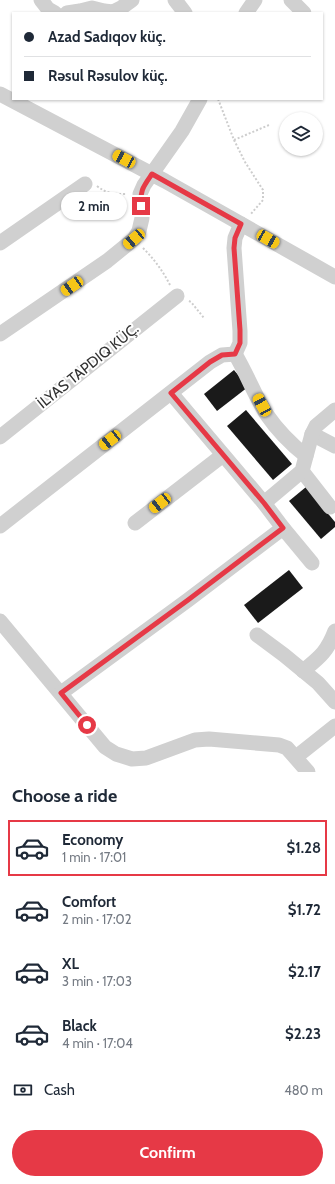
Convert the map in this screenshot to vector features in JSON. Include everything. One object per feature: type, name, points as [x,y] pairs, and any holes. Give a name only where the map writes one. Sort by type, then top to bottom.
[{"type":"street","points":[[41,0],[48,9],[53,12]]},
{"type":"street","points":[[74,12],[92,8],[113,12],[132,0]]},
{"type":"street","points":[[175,0],[184,12]]},
{"type":"street","points":[[247,12],[255,0]]},
{"type":"street","points":[[291,0],[303,12]]},
{"type":"street","points":[[0,94],[12,98]]},
{"type":"street","points":[[20,100],[30,103],[152,174],[335,277]]},
{"type":"street","points":[[0,334],[107,261],[134,239],[139,231],[142,218],[140,194],[144,185],[182,131],[199,100]]},
{"type":"street","points":[[0,242],[85,184]]},
{"type":"street","points":[[235,354],[240,343],[240,330],[234,248],[235,238],[241,224]]},
{"type":"street","points":[[0,437],[177,296]]},
{"type":"street","points":[[0,526],[210,362],[222,355],[235,354]]},
{"type":"street","points":[[235,354],[267,415],[287,440],[306,456]]},
{"type":"street","points":[[171,393],[264,503],[312,563]]},
{"type":"street","points":[[264,503],[302,471],[312,434],[316,426],[335,410]]},
{"type":"street","points":[[312,434],[335,446]]},
{"type":"street","points":[[135,523],[223,454]]},
{"type":"street","points":[[302,471],[330,507]]},
{"type":"street","points":[[61,693],[283,528]]},
{"type":"street","points":[[0,621],[105,747],[116,754],[134,772]]},
{"type":"street","points":[[303,671],[322,655],[330,645],[335,631]]},
{"type":"street","points":[[257,635],[318,683],[335,702]]},
{"type":"street","points":[[296,757],[335,726]]},
{"type":"street","points":[[116,754],[132,759],[146,758],[194,740],[209,739],[279,745],[287,748],[308,772]]},
{"type":"path","points":[[218,100],[234,140],[245,162],[263,190],[263,200],[241,224]]},
{"type":"path","points":[[234,140],[269,124]]},
{"type":"path","points":[[85,184],[90,181],[101,189],[113,194],[140,194]]},
{"type":"path","points":[[134,239],[153,258],[164,273],[177,296],[191,302],[204,318]]},
{"type":"building","points":[[234,370],[248,387],[217,411],[204,394]]},
{"type":"building","points":[[246,410],[292,464],[273,480],[227,426]]},
{"type":"building","points":[[306,487],[335,522],[335,527],[321,539],[289,501]]},
{"type":"building","points":[[289,570],[303,588],[258,623],[244,605]]},
{"type":"route","points":[[87,725],[61,693],[283,528],[264,503],[171,393],[210,362],[222,355],[235,354],[240,343],[234,248],[235,238],[241,224],[152,174],[144,185],[140,194],[141,206]]}]
